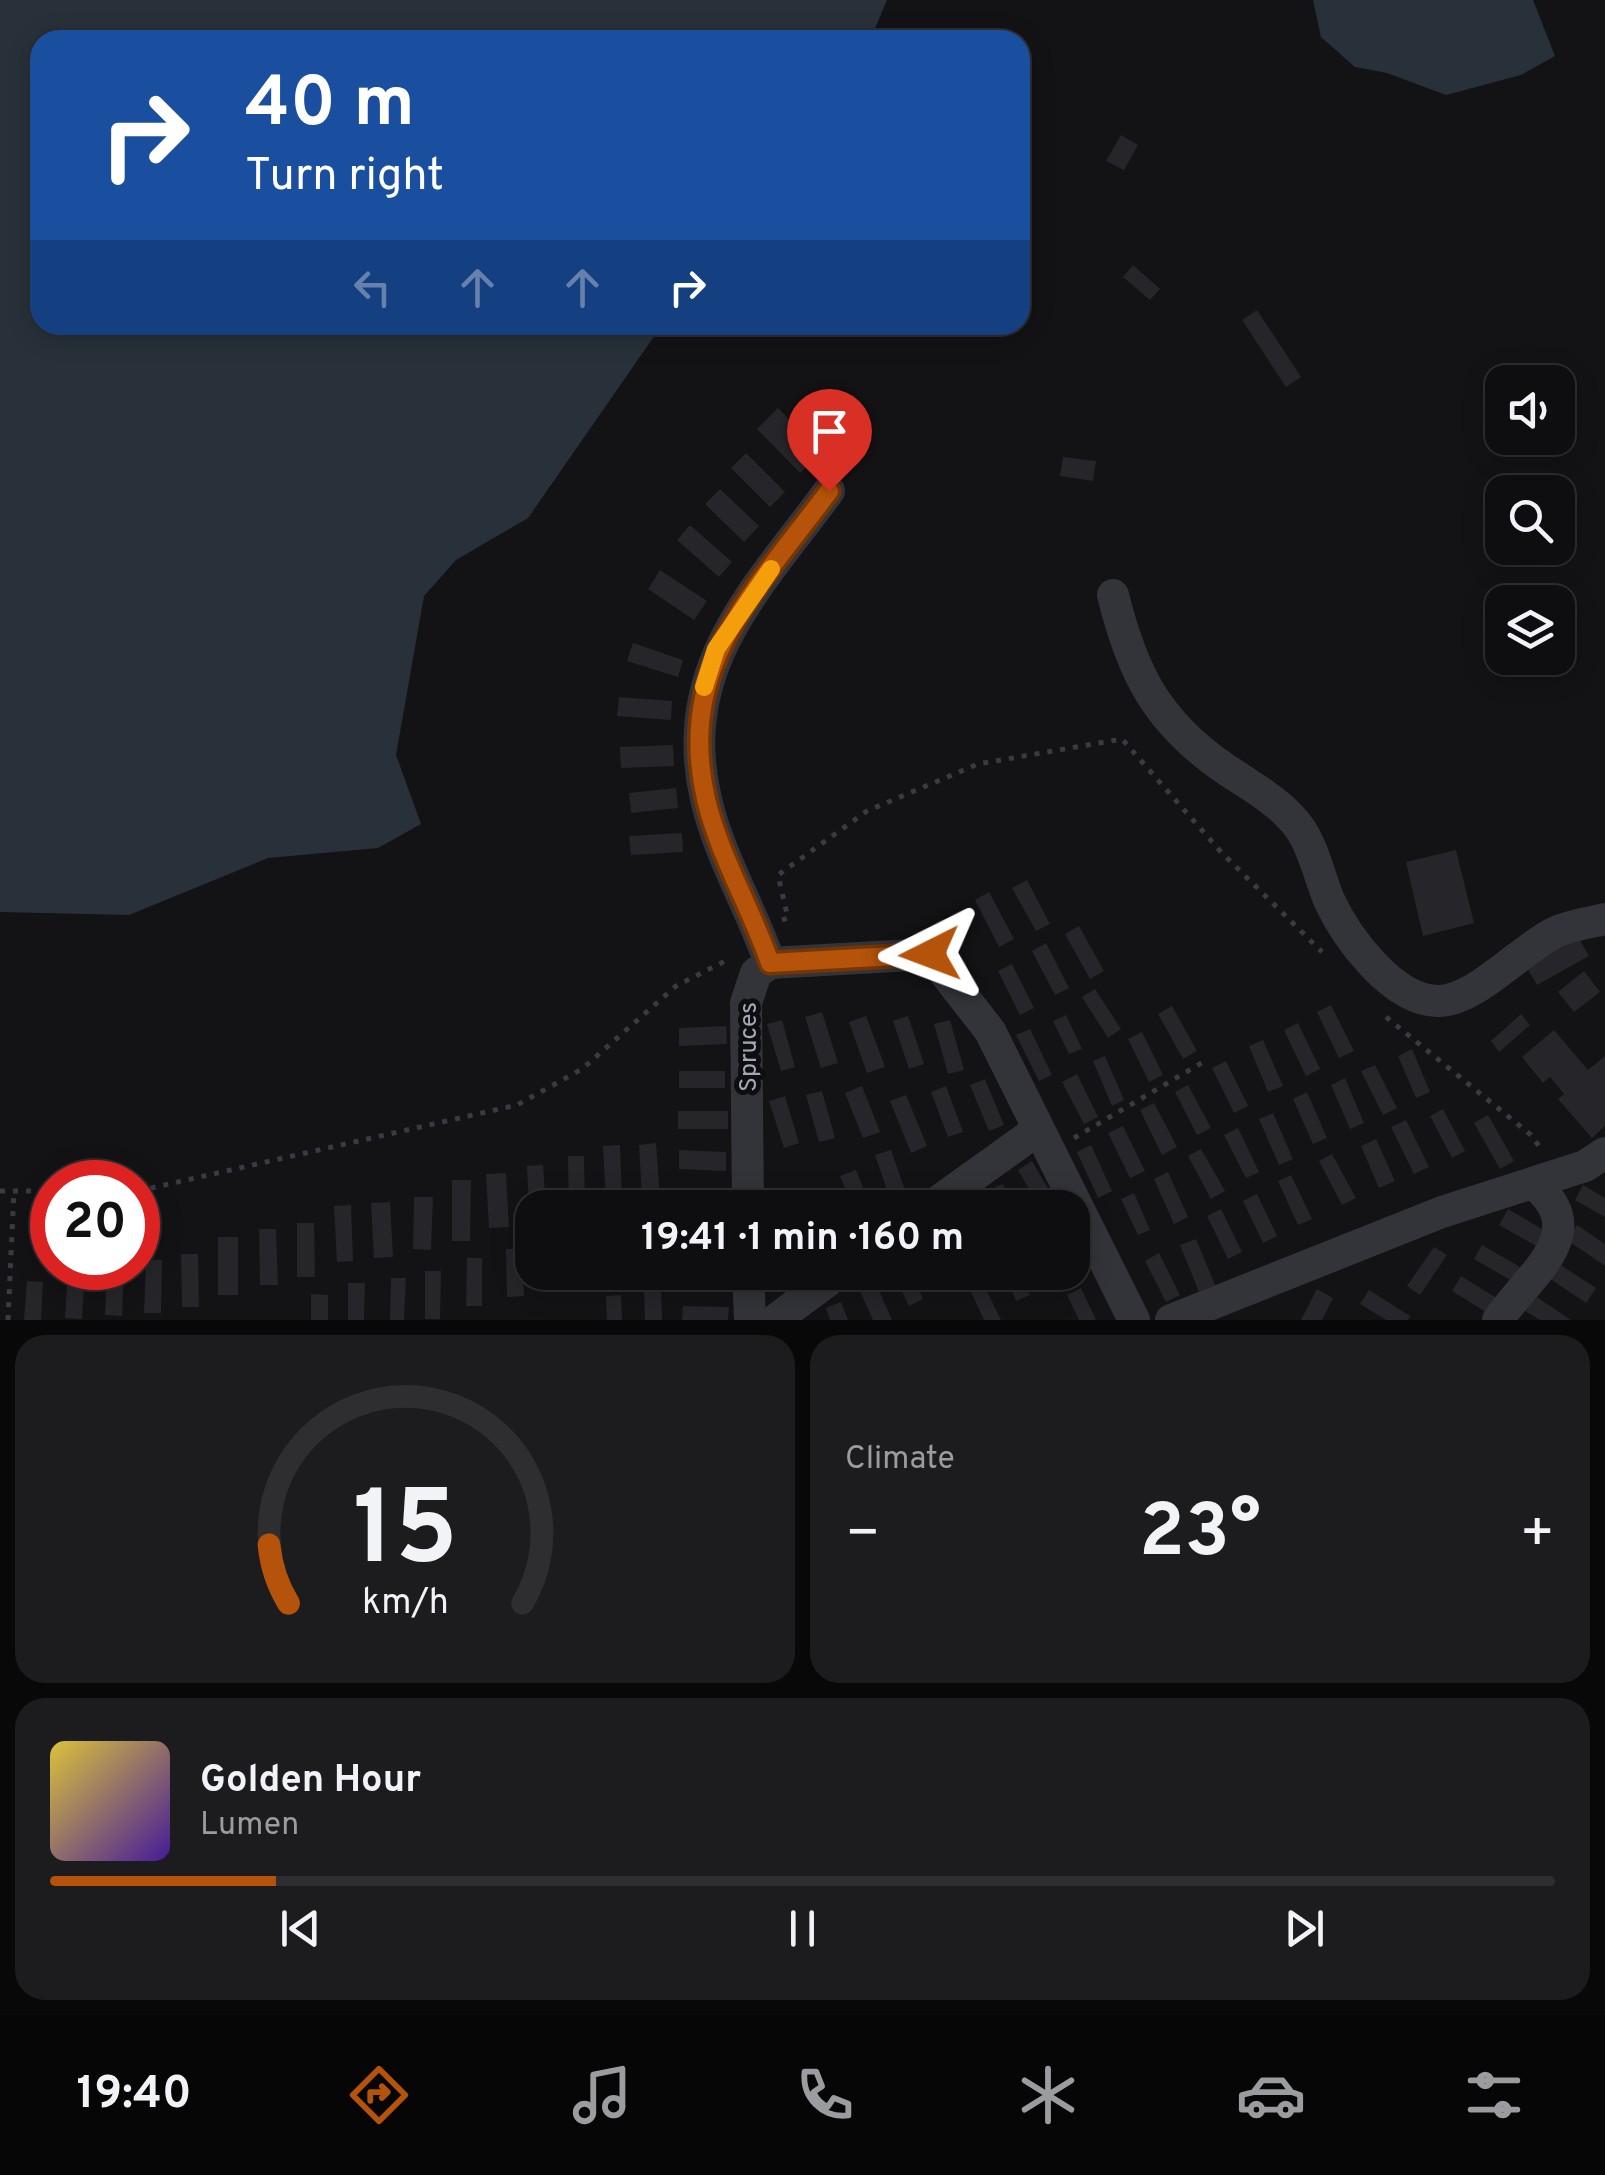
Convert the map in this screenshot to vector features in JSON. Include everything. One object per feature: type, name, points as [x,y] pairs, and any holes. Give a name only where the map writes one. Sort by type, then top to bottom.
[{"type":"lane","points":[[829,491],[716,649],[702,694],[698,746],[706,798],[770,963],[930,954],[990,1031],[1134,1320]]},
{"type":"lane","points":[[1112,594],[1128,653],[1154,704],[1184,736],[1264,795],[1300,829],[1331,905],[1364,954],[1404,991],[1437,1002],[1464,994],[1554,932],[1605,918]]},
{"type":"lane","name":"Spruces","points":[[748,1190],[746,1004],[756,973],[770,963]]},
{"type":"lane","points":[[959,1190],[1044,1140]]},
{"type":"lane","points":[[1171,1320],[1442,1212],[1585,1166],[1605,1153]]},
{"type":"lane","points":[[1498,1320],[1548,1256],[1561,1231],[1561,1215],[1554,1202],[1534,1184]]},
{"type":"lane","points":[[749,1290],[750,1320]]},
{"type":"lane","points":[[775,1320],[816,1290]]},
{"type":"path","points":[[160,1186],[517,1105],[582,1069],[676,986],[758,944],[758,928],[788,918],[778,875],[867,811],[978,764],[1122,739],[1222,852],[1333,963]]},
{"type":"path","points":[[1375,1005],[1531,1135]]},
{"type":"path","points":[[1044,1140],[1205,1061]]},
{"type":"path","points":[[8,1320],[14,1190]]},
{"type":"path","points":[[0,1192],[30,1190]]},
{"type":"shaded area","points":[[0,0],[887,0],[874,30],[30,30],[30,335],[655,335],[528,518],[456,560],[424,596],[396,755],[421,824],[378,848],[268,858],[129,915],[0,912]]},
{"type":"shaded area","points":[[1313,0],[1533,0],[1555,56],[1521,75],[1446,95],[1387,73],[1355,67],[1321,37]]},
{"type":"building","points":[[1121,135],[1138,145],[1124,170],[1106,161]]},
{"type":"building","points":[[1133,265],[1160,289],[1150,300],[1123,277]]},
{"type":"building","points":[[1257,310],[1301,377],[1286,387],[1242,320]]},
{"type":"building","points":[[778,408],[821,452],[800,473],[757,429]]},
{"type":"building","points":[[746,453],[785,492],[770,507],[731,468]]},
{"type":"building","points":[[1063,457],[1096,461],[1093,481],[1060,476]]},
{"type":"building","points":[[720,489],[759,526],[744,542],[705,504]]},
{"type":"building","points":[[690,525],[732,562],[719,577],[677,540]]},
{"type":"building","points":[[660,570],[707,601],[694,620],[648,589]]},
{"type":"building","points":[[633,643],[683,660],[678,677],[627,661]]},
{"type":"building","points":[[619,697],[672,701],[671,720],[617,716]]},
{"type":"building","points":[[673,745],[674,766],[621,768],[620,747]]},
{"type":"building","points":[[676,788],[678,808],[631,813],[629,793]]},
{"type":"building","points":[[682,833],[683,852],[631,855],[629,836]]},
{"type":"building","points":[[1456,850],[1474,923],[1423,936],[1406,862]]},
{"type":"building","points":[[1027,880],[1050,924],[1036,931],[1012,888]]},
{"type":"building","points":[[989,892],[1014,939],[999,947],[975,900]]},
{"type":"building","points":[[1079,926],[1104,971],[1090,979],[1065,934]]},
{"type":"building","points":[[1577,935],[1589,956],[1537,985],[1525,964]]},
{"type":"building","points":[[1046,943],[1069,988],[1055,995],[1032,951]]},
{"type":"building","points":[[1012,964],[1034,1008],[1020,1015],[998,971]]},
{"type":"building","points":[[1584,971],[1600,992],[1574,1012],[1558,992]]},
{"type":"building","points":[[1095,989],[1121,1029],[1108,1038],[1082,997]]},
{"type":"building","points":[[1331,1005],[1354,1051],[1339,1058],[1317,1012]]},
{"type":"building","points":[[1172,1006],[1197,1051],[1183,1059],[1158,1014]]},
{"type":"building","points":[[822,1012],[838,1063],[821,1068],[805,1017]]},
{"type":"building","points":[[1521,1014],[1530,1025],[1499,1052],[1491,1041]]},
{"type":"building","points":[[1066,1015],[1082,1049],[1069,1054],[1053,1021]]},
{"type":"building","points":[[866,1016],[885,1067],[867,1073],[849,1022]]},
{"type":"building","points":[[908,1016],[924,1064],[909,1069],[893,1021]]},
{"type":"building","points":[[782,1020],[795,1067],[781,1071],[767,1024]]},
{"type":"building","points":[[950,1020],[964,1070],[948,1074],[934,1024]]},
{"type":"building","points":[[1298,1023],[1320,1069],[1306,1076],[1284,1030]]},
{"type":"building","points":[[726,1026],[727,1044],[679,1046],[679,1028]]},
{"type":"building","points":[[1030,1029],[1052,1075],[1039,1081],[1016,1035]]},
{"type":"building","points":[[1554,1030],[1588,1070],[1605,1056],[1605,1126],[1592,1138],[1558,1099],[1564,1094],[1550,1077],[1543,1083],[1522,1057]]},
{"type":"building","points":[[1142,1032],[1163,1075],[1149,1082],[1128,1039]]},
{"type":"building","points":[[1263,1040],[1283,1086],[1268,1092],[1249,1046]]},
{"type":"building","points":[[1412,1049],[1430,1092],[1416,1098],[1398,1056]]},
{"type":"building","points":[[1105,1056],[1124,1100],[1112,1106],[1093,1061]]},
{"type":"building","points":[[1226,1061],[1248,1106],[1234,1113],[1212,1068]]},
{"type":"building","points":[[1375,1065],[1397,1108],[1383,1115],[1361,1071]]},
{"type":"building","points":[[679,1071],[725,1071],[725,1088],[679,1088]]},
{"type":"building","points":[[1077,1074],[1098,1117],[1084,1124],[1062,1082]]},
{"type":"building","points":[[1345,1078],[1364,1123],[1350,1129],[1331,1085]]},
{"type":"building","points":[[985,1079],[1004,1125],[989,1131],[970,1085]]},
{"type":"building","points":[[1188,1085],[1211,1128],[1197,1135],[1175,1092]]},
{"type":"building","points":[[862,1086],[880,1132],[863,1138],[845,1093]]},
{"type":"building","points":[[946,1086],[963,1132],[948,1137],[931,1092]]},
{"type":"building","points":[[822,1091],[835,1138],[819,1142],[806,1095]]},
{"type":"building","points":[[1307,1092],[1327,1138],[1313,1144],[1293,1099]]},
{"type":"building","points":[[906,1095],[927,1146],[911,1153],[890,1101]]},
{"type":"building","points":[[785,1096],[799,1143],[784,1148],[769,1101]]},
{"type":"building","points":[[1154,1103],[1177,1147],[1162,1155],[1140,1110]]},
{"type":"building","points":[[1443,1109],[1465,1151],[1452,1158],[1430,1116]]},
{"type":"building","points":[[678,1111],[728,1111],[728,1129],[678,1129]]},
{"type":"building","points":[[1273,1113],[1293,1159],[1279,1165],[1259,1119]]},
{"type":"building","points":[[1488,1115],[1514,1161],[1500,1169],[1474,1123]]},
{"type":"building","points":[[1406,1120],[1429,1167],[1414,1174],[1391,1127]]},
{"type":"building","points":[[1123,1126],[1145,1171],[1130,1178],[1108,1133]]},
{"type":"building","points":[[1238,1128],[1259,1172],[1246,1178],[1224,1135]]},
{"type":"building","points":[[1376,1139],[1395,1181],[1379,1188],[1361,1146]]},
{"type":"building","points":[[656,1143],[659,1190],[642,1190],[639,1145]]},
{"type":"building","points":[[620,1145],[622,1190],[605,1190],[603,1146]]},
{"type":"building","points":[[1091,1145],[1112,1191],[1098,1198],[1077,1152]]},
{"type":"building","points":[[1201,1149],[1225,1191],[1211,1199],[1188,1156]]},
{"type":"building","points":[[679,1150],[726,1152],[726,1171],[679,1169]]},
{"type":"building","points":[[891,1150],[905,1190],[887,1190],[875,1155]]},
{"type":"building","points":[[1332,1154],[1356,1198],[1342,1205],[1319,1161]]},
{"type":"building","points":[[568,1156],[584,1156],[585,1190],[569,1190]]},
{"type":"building","points":[[1032,1161],[1049,1190],[1030,1190],[1018,1170]]},
{"type":"building","points":[[543,1165],[545,1190],[528,1190],[527,1166]]},
{"type":"building","points":[[856,1170],[864,1190],[846,1190],[840,1176]]},
{"type":"building","points":[[1168,1172],[1188,1217],[1174,1224],[1154,1179]]},
{"type":"building","points":[[506,1173],[509,1227],[489,1228],[486,1174]]},
{"type":"building","points":[[1291,1175],[1312,1219],[1298,1225],[1278,1181]]},
{"type":"building","points":[[452,1180],[471,1180],[470,1241],[452,1241]]},
{"type":"building","points":[[1583,1185],[1605,1198],[1605,1217],[1575,1200]]},
{"type":"building","points":[[1134,1193],[1150,1230],[1138,1235],[1121,1199]]},
{"type":"building","points":[[1257,1194],[1277,1236],[1263,1243],[1243,1201]]},
{"type":"building","points":[[414,1197],[433,1197],[431,1250],[413,1249]]},
{"type":"building","points":[[390,1202],[393,1257],[374,1258],[371,1203]]},
{"type":"building","points":[[351,1205],[353,1261],[337,1262],[334,1206]]},
{"type":"building","points":[[1221,1209],[1242,1252],[1228,1259],[1207,1216]]},
{"type":"building","points":[[1508,1209],[1547,1232],[1538,1247],[1499,1225]]},
{"type":"building","points":[[297,1223],[314,1223],[315,1277],[297,1277]]},
{"type":"building","points":[[1577,1225],[1605,1244],[1605,1266],[1567,1240]]},
{"type":"building","points":[[259,1229],[276,1229],[278,1285],[260,1285]]},
{"type":"building","points":[[218,1237],[238,1237],[238,1295],[218,1295]]},
{"type":"building","points":[[1196,1239],[1215,1285],[1199,1292],[1180,1245]]},
{"type":"building","points":[[1482,1245],[1520,1267],[1512,1281],[1474,1259]]},
{"type":"building","points":[[1434,1247],[1447,1255],[1420,1295],[1407,1286]]},
{"type":"building","points":[[506,1249],[515,1249],[515,1290],[524,1290],[524,1296],[507,1297]]},
{"type":"building","points":[[1159,1253],[1180,1295],[1166,1302],[1145,1261]]},
{"type":"building","points":[[181,1254],[198,1254],[199,1307],[182,1307]]},
{"type":"building","points":[[467,1258],[482,1258],[482,1306],[466,1306]]},
{"type":"building","points":[[162,1260],[161,1313],[144,1313],[145,1290],[160,1290]]},
{"type":"building","points":[[1556,1262],[1596,1288],[1586,1303],[1546,1276]]},
{"type":"building","points":[[425,1271],[441,1271],[440,1319],[425,1319]]},
{"type":"building","points":[[1461,1276],[1498,1299],[1489,1314],[1452,1291]]},
{"type":"building","points":[[391,1278],[406,1278],[404,1320],[390,1320]]},
{"type":"building","points":[[30,1281],[30,1290],[43,1290],[41,1320],[24,1320]]},
{"type":"building","points":[[348,1283],[365,1283],[364,1320],[348,1320]]},
{"type":"building","points":[[1317,1289],[1333,1298],[1322,1320],[1301,1320]]},
{"type":"building","points":[[67,1290],[84,1290],[82,1319],[65,1318]]},
{"type":"building","points":[[106,1290],[123,1290],[122,1316],[105,1315]]},
{"type":"building","points":[[644,1290],[661,1290],[662,1320],[645,1320]]},
{"type":"building","points":[[859,1290],[879,1290],[892,1320],[873,1320]]},
{"type":"building","points":[[901,1290],[919,1290],[923,1299],[909,1306]]},
{"type":"building","points":[[970,1290],[986,1290],[1001,1320],[984,1320]]},
{"type":"building","points":[[1011,1290],[1028,1290],[1030,1295],[1016,1301]]},
{"type":"building","points":[[1082,1290],[1096,1320],[1079,1320],[1067,1295]]},
{"type":"building","points":[[1369,1290],[1410,1316],[1408,1320],[1386,1320],[1360,1304]]},
{"type":"building","points":[[1529,1292],[1571,1320],[1540,1320],[1519,1307]]},
{"type":"building","points":[[311,1294],[328,1295],[328,1320],[311,1320]]},
{"type":"building","points":[[621,1295],[622,1320],[607,1320],[606,1296]]},
{"type":"building","points":[[841,1302],[848,1320],[830,1320],[826,1308]]},
{"type":"building","points":[[683,1306],[729,1307],[728,1320],[682,1320]]},
{"type":"slow traffic","points":[[704,687],[716,649],[771,569]]},
{"type":"route","points":[[829,491],[716,649],[702,694],[698,746],[706,798],[722,848],[770,963],[930,954]]}]
